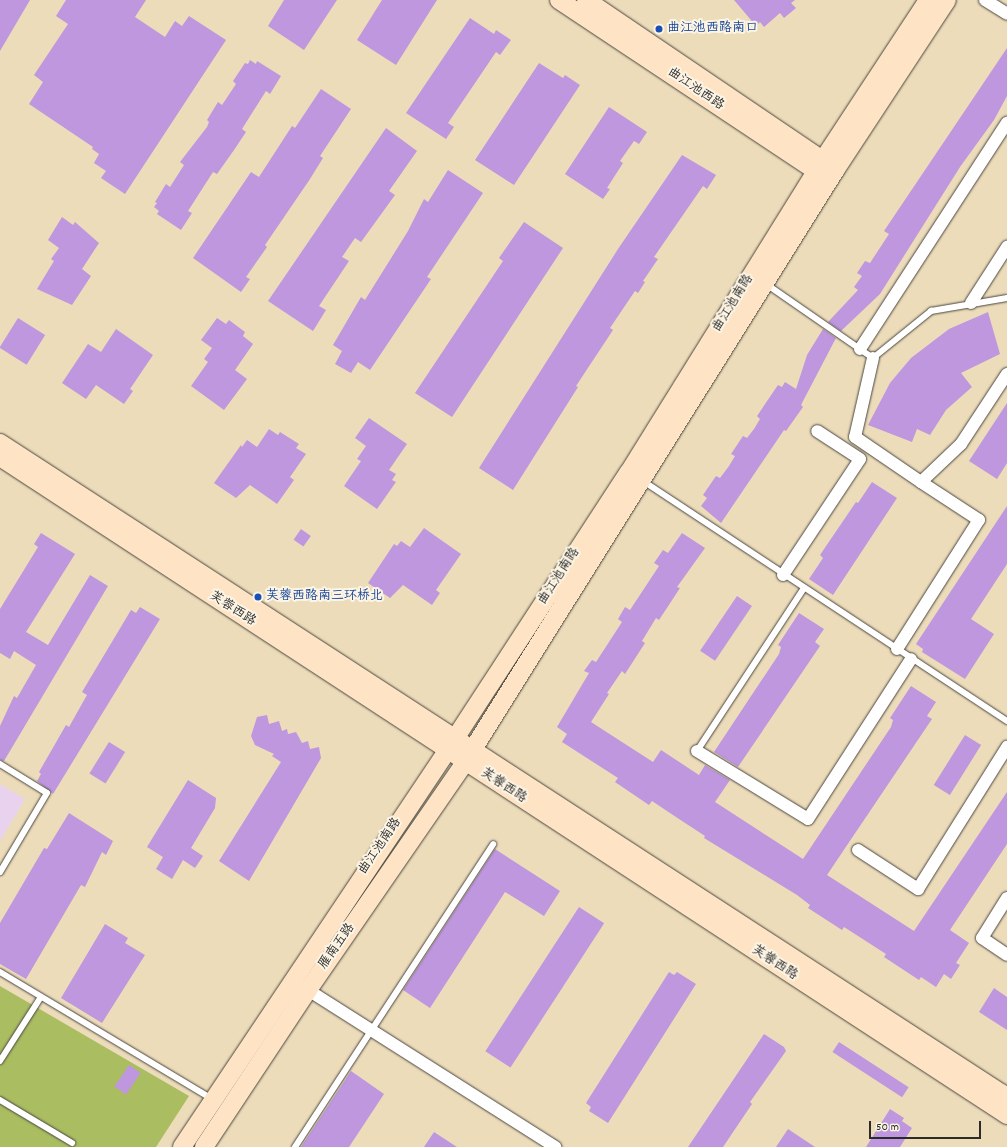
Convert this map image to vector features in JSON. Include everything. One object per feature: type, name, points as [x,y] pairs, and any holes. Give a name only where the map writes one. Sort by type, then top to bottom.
[{"type":"main road","name":"曲江池西路","points":[[559,0],[826,170]]},
{"type":"main road","name":"曲江池西路","points":[[586,0],[826,170]]},
{"type":"main road","name":"曲江池南路","points":[[182,1147],[221,1104],[451,744],[826,170],[928,0]]},
{"type":"main road","name":"曲江池南路","points":[[469,756],[766,284],[826,170],[947,0]]},
{"type":"main road","name":"芙蓉西路","points":[[0,442],[1007,1115]]},
{"type":"main road","name":"芙蓉西路","points":[[0,457],[451,744]]},
{"type":"main road","name":"芙蓉西路","points":[[469,756],[1007,1097]]},
{"type":"main road","name":"雁南五路","points":[[204,1147],[221,1104],[308,990],[469,756]]},
{"type":"street","points":[[985,0],[1007,14]]},
{"type":"street","points":[[860,349],[1007,122]]},
{"type":"street","points":[[971,303],[1007,247]]},
{"type":"street","points":[[873,358],[855,436],[979,520],[897,649]]},
{"type":"street","points":[[921,482],[961,444],[1007,374]]},
{"type":"street","points":[[783,575],[860,459],[817,431]]},
{"type":"street","points":[[697,751],[808,819],[911,659]]},
{"type":"street","points":[[858,850],[918,888],[1007,748]]},
{"type":"street","points":[[1007,898],[982,938],[1007,955]]},
{"type":"street","points":[[308,990],[555,1147]]},
{"type":"lane","points":[[766,284],[873,358],[931,311],[1007,298]]},
{"type":"lane","points":[[643,481],[783,575],[1007,721]]},
{"type":"lane","points":[[697,751],[804,588]]},
{"type":"lane","points":[[0,764],[47,793],[0,872]]},
{"type":"lane","points":[[295,1147],[370,1030],[493,844]]},
{"type":"lane","points":[[0,972],[221,1104]]},
{"type":"lane","points":[[0,1061],[41,997]]},
{"type":"lane","points":[[0,1100],[72,1143]]},
{"type":"shaded area","points":[[0,784],[25,799],[0,841]]},
{"type":"green space","points":[[0,986],[189,1096],[156,1147],[0,1147]]},
{"type":"building","points":[[0,0],[30,0],[0,51]]},
{"type":"building","points":[[66,0],[146,0],[135,17],[165,37],[175,21],[182,26],[189,16],[226,40],[125,194],[101,178],[106,171],[94,163],[99,154],[92,149],[93,147],[29,104],[43,82],[34,75],[68,24],[56,16]]},
{"type":"building","points":[[284,0],[337,0],[304,50],[268,26]]},
{"type":"building","points":[[382,0],[437,0],[396,65],[357,40]]},
{"type":"building","points":[[734,0],[795,0],[791,3],[796,8],[784,18],[780,13],[764,27],[760,22],[756,26]]},
{"type":"building","points":[[470,18],[494,34],[496,30],[511,40],[500,55],[496,52],[448,123],[454,127],[446,139],[406,113]]},
{"type":"building","points":[[1007,48],[1007,96],[994,120],[960,167],[880,294],[841,331],[828,322],[858,290],[854,287],[862,276],[857,273],[865,261],[870,263],[889,234],[884,231]]},
{"type":"building","points":[[250,60],[256,64],[257,61],[281,76],[270,94],[266,91],[242,129],[246,132],[217,174],[213,172],[188,211],[192,213],[181,230],[157,214],[159,211],[154,207],[157,203],[155,202],[166,184],[170,187],[184,165],[180,162],[207,127],[209,122],[207,120],[218,102],[222,105],[236,84],[233,81],[245,63],[248,64]]},
{"type":"building","points":[[539,63],[563,78],[565,75],[580,85],[514,185],[475,160]]},
{"type":"building","points":[[321,89],[351,109],[320,156],[323,158],[310,179],[265,245],[267,247],[246,277],[250,279],[241,292],[193,258],[251,172],[259,177],[292,126],[295,128]]},
{"type":"building","points":[[609,107],[647,132],[639,144],[634,141],[620,161],[623,163],[607,188],[610,189],[603,199],[565,174]]},
{"type":"building","points":[[386,128],[417,151],[389,191],[395,195],[361,242],[355,238],[342,257],[349,261],[319,306],[326,310],[313,331],[268,301]]},
{"type":"building","points":[[682,155],[716,175],[707,189],[703,186],[654,257],[658,259],[643,281],[645,282],[638,293],[635,291],[610,328],[613,330],[576,386],[578,387],[513,490],[479,468],[618,249]]},
{"type":"building","points":[[448,170],[483,193],[427,277],[431,279],[370,370],[358,362],[351,373],[335,364],[342,351],[333,345],[361,297],[365,300],[408,231],[424,199],[428,202]]},
{"type":"building","points":[[62,217],[73,225],[75,222],[99,243],[82,269],[91,276],[72,305],[37,289],[54,261],[51,259],[59,248],[48,240]]},
{"type":"building","points":[[524,222],[563,248],[452,417],[415,393],[503,261],[499,258]]},
{"type":"building","points":[[988,312],[1000,354],[961,373],[972,387],[946,410],[930,435],[917,429],[912,442],[868,425],[890,383],[911,358],[949,329]]},
{"type":"building","points":[[18,318],[45,335],[27,365],[0,348]]},
{"type":"building","points":[[217,318],[226,324],[229,320],[245,332],[243,336],[253,344],[235,370],[247,379],[224,410],[191,386],[208,362],[204,359],[212,348],[201,340]]},
{"type":"building","points":[[116,329],[153,355],[130,389],[133,391],[124,404],[96,385],[86,399],[62,383],[88,344],[101,352]]},
{"type":"building","points":[[823,329],[836,338],[801,405],[803,407],[786,431],[784,430],[721,523],[701,506],[707,498],[703,495],[716,476],[720,478],[729,466],[735,456],[731,454],[743,436],[747,438],[754,429],[760,419],[757,416],[778,385],[782,387],[785,382],[796,389],[807,355]]},
{"type":"building","points":[[1007,403],[1007,463],[997,479],[969,461]]},
{"type":"building","points":[[369,418],[407,444],[389,470],[396,474],[392,480],[396,482],[377,509],[344,486],[361,461],[357,459],[366,446],[355,438]]},
{"type":"building","points":[[269,429],[278,435],[280,432],[299,444],[296,448],[306,454],[290,477],[294,480],[277,504],[250,485],[236,498],[214,483],[241,445],[242,447],[247,440],[257,447]]},
{"type":"building","points":[[872,482],[897,498],[833,595],[809,579],[823,558],[820,555],[856,502],[858,503]]},
{"type":"building","points":[[1007,506],[1007,564],[971,619],[994,634],[965,679],[922,652],[923,649],[916,644]]},
{"type":"building","points":[[424,528],[461,554],[436,590],[440,593],[432,605],[403,585],[390,598],[368,583],[394,544],[397,546],[401,541],[410,547]]},
{"type":"building","points":[[301,529],[311,536],[303,547],[294,540]]},
{"type":"building","points":[[41,533],[75,554],[26,632],[48,645],[90,575],[108,586],[4,761],[0,760],[0,726],[14,696],[17,698],[36,665],[14,651],[10,659],[0,653],[0,609],[38,547],[34,544]]},
{"type":"building","points":[[682,533],[705,548],[677,587],[680,588],[659,620],[656,618],[642,641],[645,643],[625,674],[622,671],[607,693],[609,694],[591,722],[653,762],[661,750],[699,775],[705,765],[730,780],[715,802],[803,859],[891,727],[893,720],[890,718],[911,686],[936,702],[927,716],[932,719],[827,875],[914,931],[1007,792],[1007,844],[950,930],[969,943],[956,963],[960,965],[951,979],[944,974],[936,987],[921,977],[919,980],[884,957],[886,954],[844,927],[842,930],[808,908],[810,905],[797,895],[704,838],[705,836],[652,801],[649,805],[615,782],[618,778],[562,742],[567,734],[557,727],[589,673],[584,671],[592,660],[596,662],[622,622],[618,619],[625,607],[630,610],[659,566],[654,563],[663,550],[668,553]]},
{"type":"building","points":[[737,596],[752,606],[715,661],[700,651]]},
{"type":"building","points":[[140,607],[160,619],[53,794],[37,781],[41,774],[39,772],[66,725],[69,727],[87,695],[82,692],[131,610],[136,613]]},
{"type":"building","points":[[799,613],[824,629],[815,642],[820,646],[738,767],[714,752],[779,654],[781,647],[778,645]]},
{"type":"building","points":[[267,715],[269,724],[279,721],[282,731],[287,729],[288,734],[296,732],[302,743],[308,741],[310,749],[319,747],[321,758],[249,881],[219,861],[281,762],[272,756],[274,754],[255,745],[251,736],[257,717]]},
{"type":"building","points":[[965,735],[981,745],[950,795],[934,785]]},
{"type":"building","points":[[109,742],[125,752],[106,783],[89,773]]},
{"type":"building","points":[[188,780],[216,798],[215,808],[191,848],[203,856],[195,868],[183,860],[172,879],[156,869],[163,857],[147,847]]},
{"type":"building","points":[[69,813],[113,841],[106,855],[102,852],[85,887],[81,885],[26,979],[0,964],[0,923],[44,848],[47,849]]},
{"type":"building","points":[[495,849],[560,891],[544,916],[505,892],[430,1008],[403,990]]},
{"type":"building","points":[[579,907],[604,923],[510,1068],[485,1051]]},
{"type":"building","points":[[105,924],[128,938],[125,943],[145,955],[102,1023],[61,998]]},
{"type":"building","points":[[669,972],[674,975],[677,972],[696,984],[608,1123],[589,1111],[591,1107],[586,1103]]},
{"type":"building","points":[[994,988],[1007,997],[1007,1030],[979,1012]]},
{"type":"building","points":[[764,1034],[784,1047],[786,1051],[750,1102],[752,1104],[723,1147],[688,1147]]},
{"type":"building","points":[[839,1042],[909,1087],[902,1097],[832,1052]]},
{"type":"building","points":[[129,1065],[141,1073],[126,1094],[114,1087]]},
{"type":"building","points":[[351,1071],[384,1094],[349,1147],[301,1147]]},
{"type":"building","points":[[890,1109],[904,1118],[902,1121],[912,1128],[900,1147],[866,1147]]},
{"type":"building","points":[[788,1129],[815,1147],[776,1147]]},
{"type":"building","points":[[434,1132],[457,1147],[424,1147]]},
{"type":"place","name":"曲江池西路南口","points":[[659,29]]},
{"type":"place","name":"芙蓉西路南三环桥北","points":[[258,597]]}]
